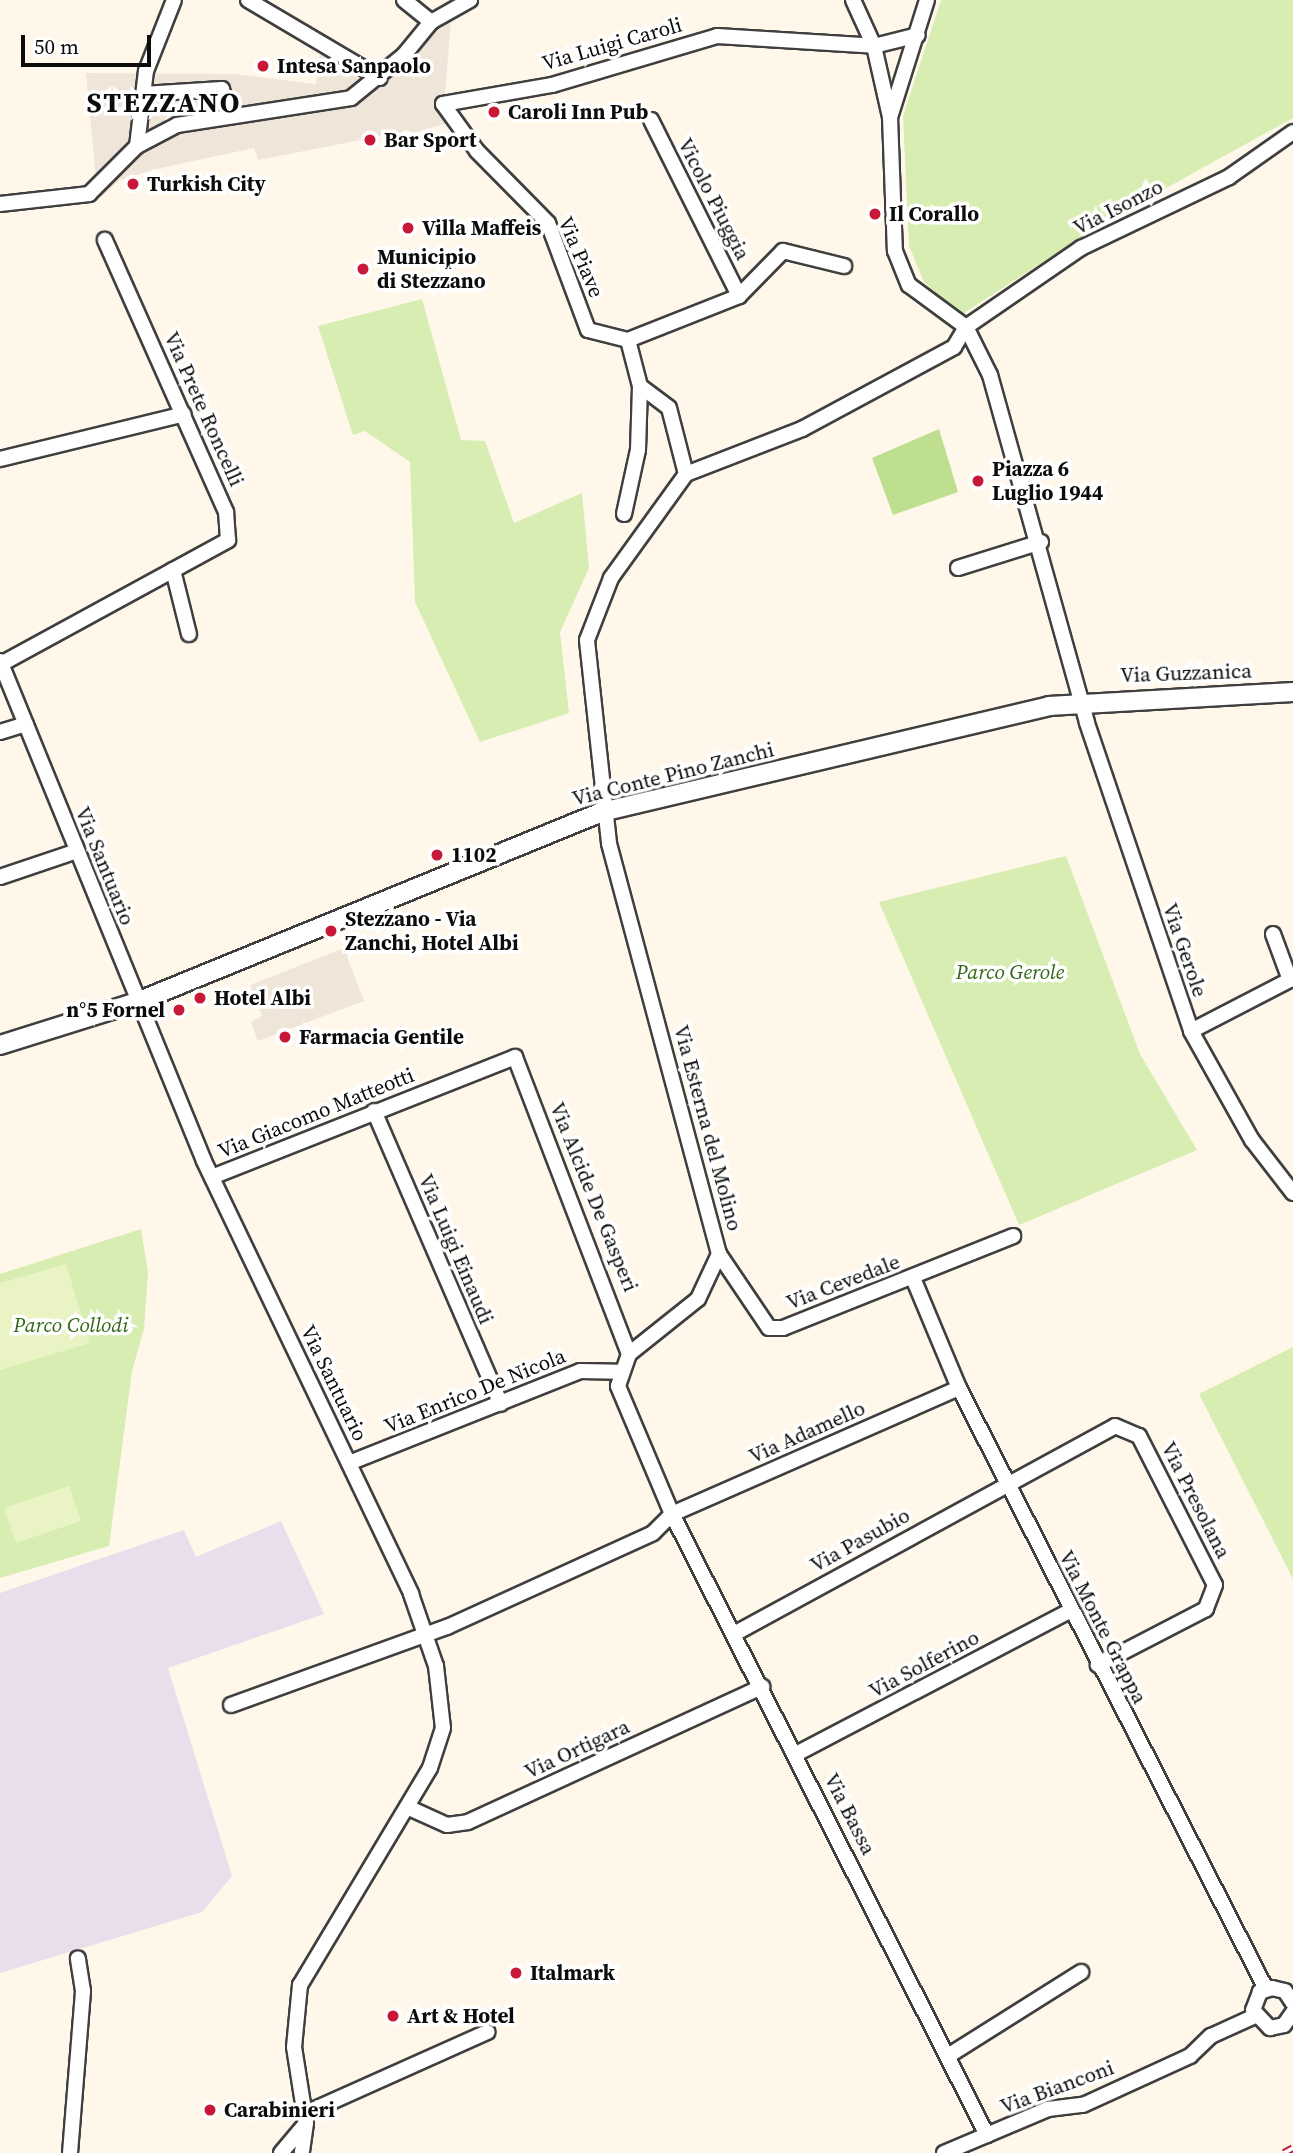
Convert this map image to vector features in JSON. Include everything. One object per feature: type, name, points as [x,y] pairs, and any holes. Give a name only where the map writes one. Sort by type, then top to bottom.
[{"type":"street","points":[[137,146],[143,94],[174,0]]},
{"type":"street","points":[[248,0],[380,78]]},
{"type":"street","points":[[404,0],[431,22]]},
{"type":"street","points":[[0,204],[89,194],[137,146],[177,125],[351,98],[380,78],[431,22],[470,0]]},
{"type":"street","points":[[853,0],[874,46],[890,117],[895,251],[909,285],[966,327]]},
{"type":"street","points":[[890,117],[927,0]]},
{"type":"street","name":"Via Luigi Caroli","points":[[443,104],[552,85],[717,36],[874,46],[918,34]]},
{"type":"street","points":[[143,94],[222,89],[229,115]]},
{"type":"street","name":"Via Piave","points":[[443,104],[477,151],[548,223],[588,330],[628,340]]},
{"type":"street","name":"Vicolo Piuggia","points":[[651,120],[739,296]]},
{"type":"street","name":"Via Isonzo","points":[[686,474],[839,411],[954,347],[966,327],[1108,231],[1229,177],[1293,132]]},
{"type":"street","name":"Via Prete Roncelli","points":[[1,662],[228,540],[226,512],[105,240]]},
{"type":"street","name":"Vicolo Piuggia","points":[[628,340],[739,296],[783,251],[844,266]]},
{"type":"street","name":"Via Gerole","points":[[966,327],[990,375],[1041,542],[1080,701],[1191,1031],[1252,1140],[1291,1181]]},
{"type":"street","points":[[624,514],[638,450],[640,386],[628,340]]},
{"type":"street","points":[[640,386],[669,408],[686,474]]},
{"type":"street","points":[[0,459],[184,414]]},
{"type":"street","name":"Via Esterna del Molino","points":[[619,1372],[629,1354],[698,1299],[719,1254],[602,812],[587,640],[611,578],[686,474]]},
{"type":"street","points":[[958,568],[1041,542]]},
{"type":"street","points":[[173,570],[188,634]]},
{"type":"street","name":"Via Santuario","points":[[1,662],[137,1002],[212,1177],[428,1635],[443,1728],[430,1768],[300,1985],[295,2047],[305,2118],[302,2153]]},
{"type":"street","name":"Via Guzzanica","points":[[1080,701],[1293,692]]},
{"type":"street","name":"Via Conte Pino Zanchi","points":[[0,1045],[137,1002],[602,812],[1080,701]]},
{"type":"street","points":[[0,732],[26,724]]},
{"type":"street","points":[[0,877],[77,851]]},
{"type":"street","points":[[1191,1031],[1290,980],[1273,934]]},
{"type":"street","name":"Via Giacomo Matteotti","points":[[212,1177],[515,1056]]},
{"type":"street","name":"Via Alcide De Gasperi","points":[[515,1056],[629,1354]]},
{"type":"street","name":"Via Luigi Einaudi","points":[[374,1111],[500,1404]]},
{"type":"street","name":"Via Cevedale","points":[[719,1254],[768,1328],[913,1278],[1013,1236]]},
{"type":"street","name":"Via Monte Grappa","points":[[913,1278],[959,1388],[1098,1665],[1266,1989]]},
{"type":"street","name":"Via Enrico De Nicola","points":[[349,1463],[580,1371],[619,1372]]},
{"type":"street","points":[[231,1705],[428,1635],[653,1533],[672,1514],[622,1399],[619,1372]]},
{"type":"street","name":"Via Adamello","points":[[672,1514],[959,1388]]},
{"type":"street","name":"Via Presolana","points":[[1007,1483],[1115,1426],[1139,1436],[1215,1585],[1206,1609],[1098,1665]]},
{"type":"street","name":"Via Pasubio","points":[[734,1634],[1007,1483]]},
{"type":"street","name":"Via Bassa","points":[[672,1514],[951,2054],[987,2135]]},
{"type":"street","name":"Via Solferino","points":[[796,1754],[1071,1610]]},
{"type":"street","name":"Via Ortigara","points":[[407,1807],[447,1825],[468,1822],[762,1687]]},
{"type":"street","points":[[70,2153],[83,1992],[78,1958]]},
{"type":"street","points":[[951,2054],[1081,1972]]},
{"type":"street","points":[[1292,1997],[1266,1989],[1253,2003],[1255,2016],[1277,2028],[1293,2012]]},
{"type":"street","name":"Via Bianconi","points":[[944,2153],[1048,2109],[1083,2105],[1190,2056],[1211,2036],[1255,2016]]},
{"type":"street","points":[[281,2153],[305,2118],[487,2032]]},
{"type":"shaded area","points":[[451,21],[445,94],[453,115],[447,123],[390,140],[387,135],[258,160],[254,148],[156,169],[120,180],[101,197],[97,191],[86,73],[234,74],[316,84],[321,45],[374,74],[420,22]]},
{"type":"shaded area","points":[[344,948],[364,1001],[258,1041],[251,1022],[262,1016],[250,985]]},
{"type":"shaded area","points":[[281,1521],[324,1614],[168,1668],[232,1876],[202,1912],[0,1973],[0,1593],[184,1530],[196,1557]]},
{"type":"green space","points":[[941,0],[1293,0],[1293,118],[1103,223],[961,315],[924,282],[909,246],[903,116]]},
{"type":"green space","points":[[422,299],[461,440],[485,441],[514,523],[582,493],[589,568],[560,632],[569,713],[480,742],[415,602],[410,462],[365,431],[353,435],[318,326]]},
{"type":"green space","points":[[939,429],[958,492],[893,515],[872,458]]},
{"type":"green space","name":"Parco Gerole","points":[[1066,856],[1140,1054],[1197,1150],[1019,1225],[879,902]]},
{"type":"green space","name":"Parco Collodi","points":[[141,1229],[148,1272],[144,1329],[132,1371],[109,1546],[0,1578],[0,1274]]},
{"type":"green space","points":[[66,1264],[90,1343],[0,1370],[0,1283]]},
{"type":"green space","points":[[1293,1347],[1293,1579],[1199,1394]]},
{"type":"green space","points":[[69,1486],[81,1521],[16,1543],[4,1508]]},
{"type":"railway","points":[[1284,2153],[1293,2148]]},
{"type":"place","name":"Intesa Sanpaolo","points":[[263,66]]},
{"type":"place","name":"Caroli Inn Pub","points":[[494,112]]},
{"type":"place","name":"Bar Sport","points":[[370,140]]},
{"type":"place","name":"Turkish City","points":[[133,184]]},
{"type":"place","name":"Il Corallo","points":[[875,214]]},
{"type":"place","name":"Villa Maffeis","points":[[408,228]]},
{"type":"place","name":"Municipio di Stezzano","points":[[363,269]]},
{"type":"place","name":"Piazza 6 Luglio 1944","points":[[978,481]]},
{"type":"place","name":"1102","points":[[437,855]]},
{"type":"place","name":"Stezzano - Via Zanchi, Hotel Albi","points":[[331,931]]},
{"type":"place","name":"Hotel Albi","points":[[200,998]]},
{"type":"place","name":"n°5 Fornel","points":[[179,1010]]},
{"type":"place","name":"Farmacia Gentile","points":[[285,1037]]},
{"type":"place","name":"Italmark","points":[[516,1973]]},
{"type":"place","name":"Art & Hotel","points":[[393,2016]]},
{"type":"place","name":"Carabinieri","points":[[210,2110]]},
{"type":"district","name":"STEZZANO","points":[[164,102]]}]
